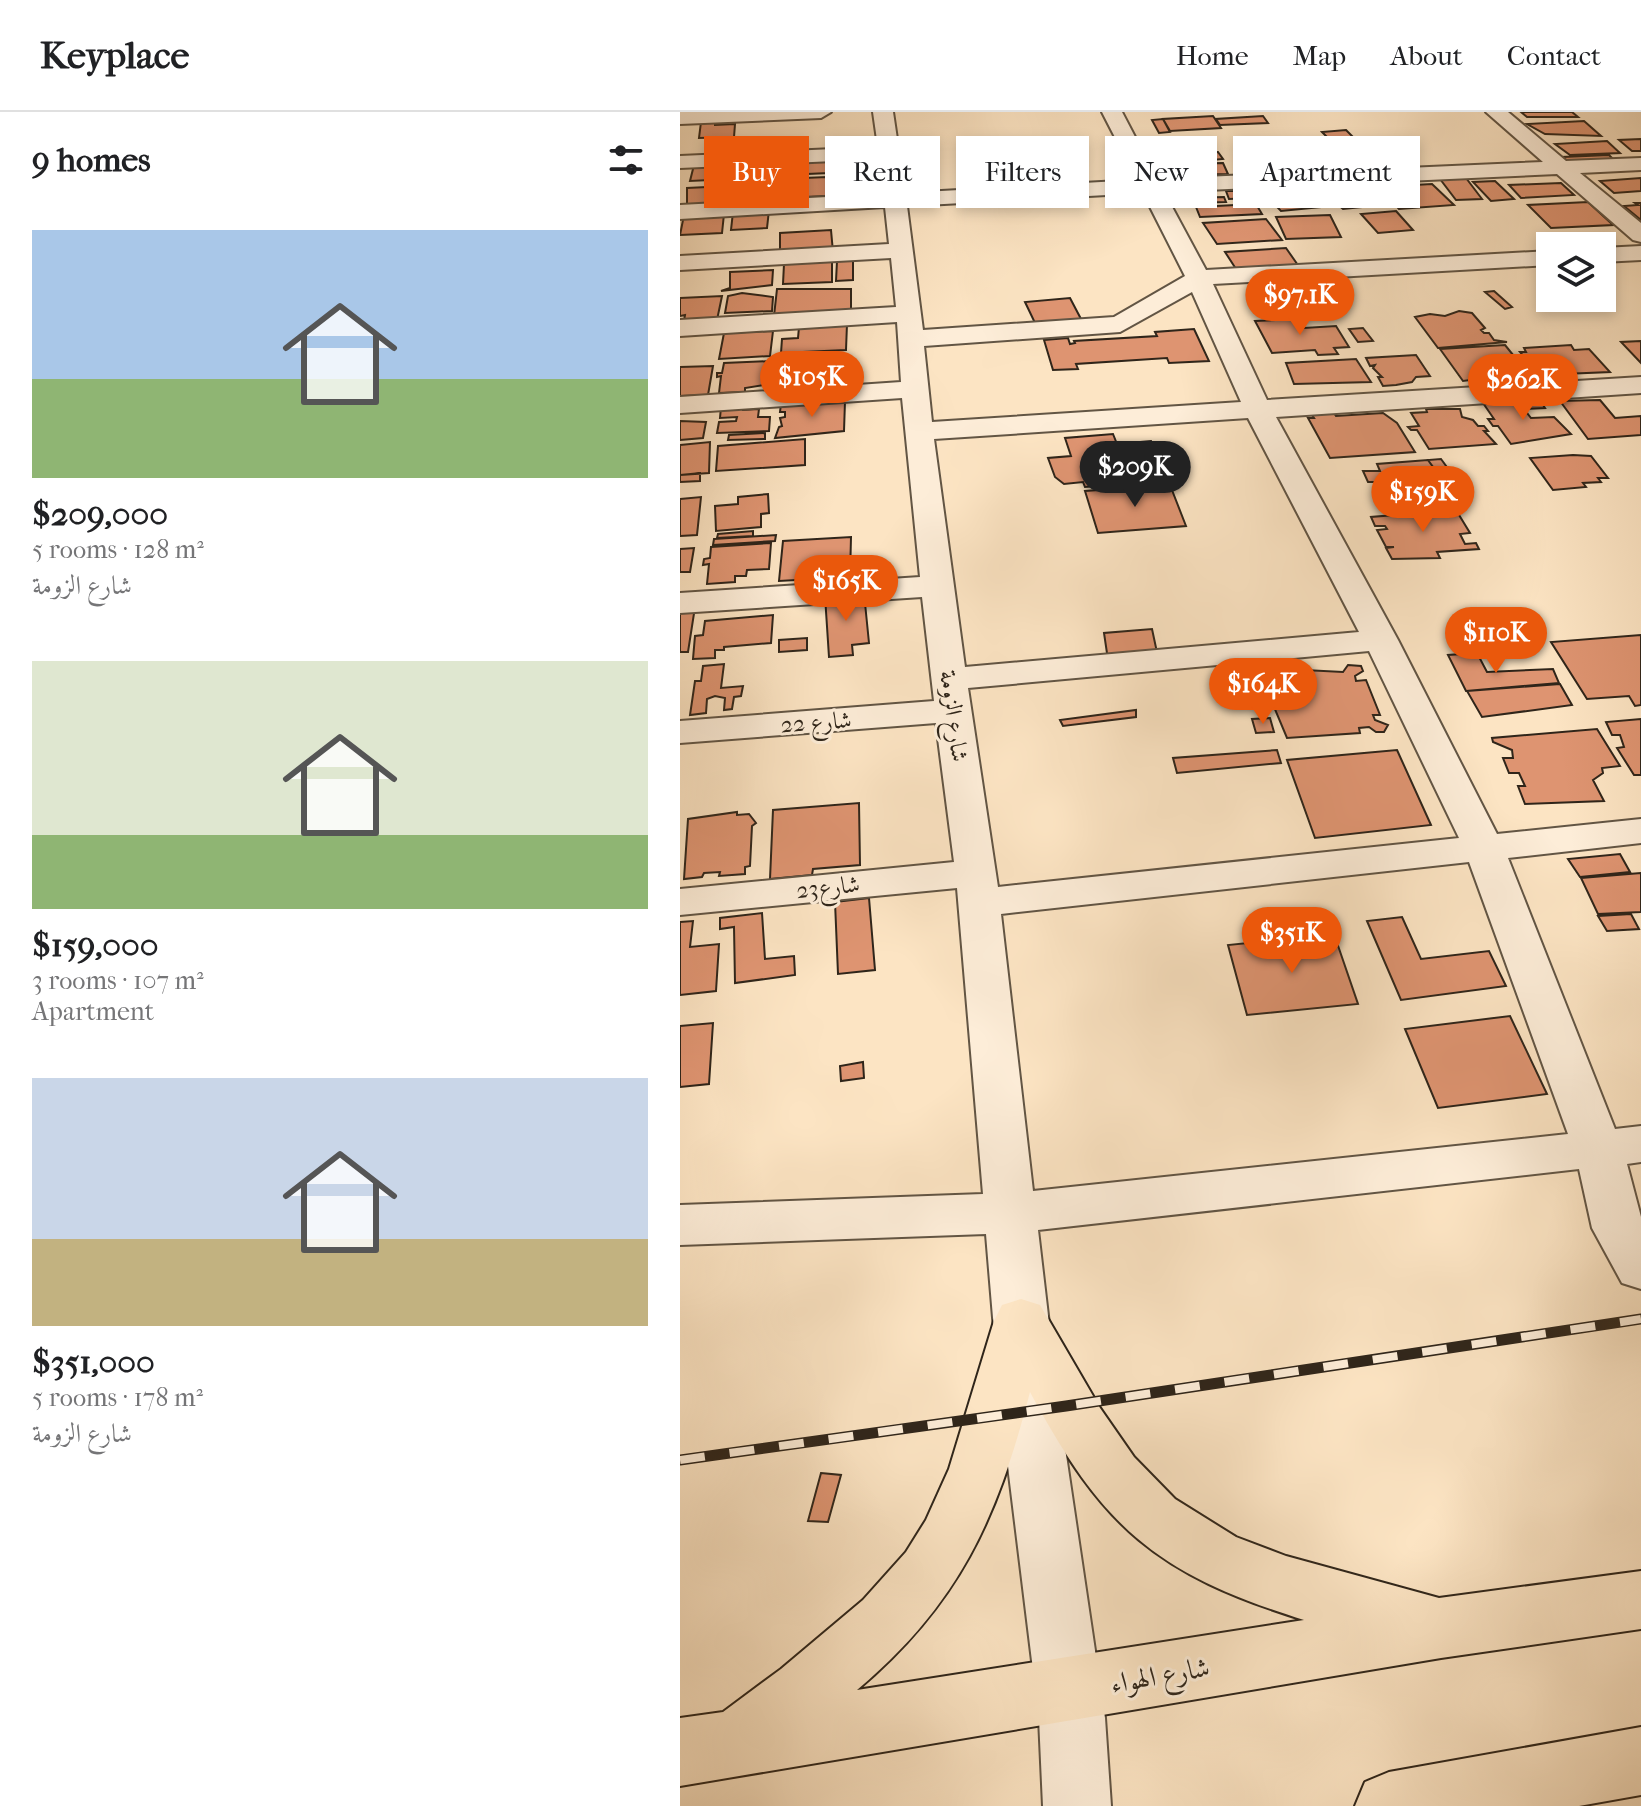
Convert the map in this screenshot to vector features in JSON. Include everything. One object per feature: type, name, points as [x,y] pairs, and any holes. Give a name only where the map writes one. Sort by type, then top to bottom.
[{"type":"highway","points":[[1021,1321],[1066,1406],[1111,1470],[1154,1518],[1206,1553],[1266,1579],[1441,1628]]},
{"type":"highway","points":[[709,1747],[864,1644],[906,1601],[934,1563],[975,1475],[1021,1321]]},
{"type":"highway","name":"شارع الهواء","points":[[709,1747],[1441,1628],[1641,1600]]},
{"type":"highway","points":[[1389,1806],[1641,1761]]},
{"type":"street","points":[[680,118],[821,112]]},
{"type":"street","name":"شارع الزومة","points":[[883,112],[886,136]]},
{"type":"street","points":[[1112,112],[1124,136]]},
{"type":"street","points":[[1496,112],[1641,235]]},
{"type":"street","points":[[680,162],[825,156]]},
{"type":"street","points":[[1217,183],[1641,164]]},
{"type":"street","points":[[940,198],[1105,188]]},
{"type":"street","points":[[680,212],[825,204]]},
{"type":"street","name":"شارع الزومة","points":[[897,208],[919,431],[977,888],[1033,1436],[1068,1691],[1077,1806]]},
{"type":"street","points":[[1160,208],[1198,278],[1258,410],[1381,640],[1484,848],[1620,1147],[1618,1228],[1641,1268]]},
{"type":"street","points":[[680,263],[901,250]]},
{"type":"street","points":[[1616,254],[1641,253]]},
{"type":"street","points":[[680,328],[1120,324],[1198,278],[1536,259]]},
{"type":"street","points":[[919,431],[1639,388]]},
{"type":"street","points":[[680,405],[915,389]]},
{"type":"street","points":[[680,603],[938,586]]},
{"type":"street","name":"شارع 22","points":[[680,732],[1381,640]]},
{"type":"street","name":"شارع23","points":[[680,902],[977,888],[1484,848],[1641,831]]},
{"type":"street","points":[[680,1225],[1011,1213],[1620,1147]]},
{"type":"building","points":[[1521,112],[1572,112],[1578,117],[1527,117]]},
{"type":"building","points":[[1213,116],[1221,128],[1170,131],[1163,119]]},
{"type":"building","points":[[1263,116],[1268,123],[1220,125],[1216,119]]},
{"type":"building","points":[[1163,119],[1170,132],[1159,133],[1152,120]]},
{"type":"building","points":[[1584,121],[1601,136],[1545,134],[1527,124]]},
{"type":"building","points":[[701,122],[735,124],[734,136],[699,138]]},
{"type":"building","points":[[1346,130],[1352,136],[1326,136],[1322,132]]},
{"type":"building","points":[[1641,139],[1641,151],[1632,151],[1619,140]]},
{"type":"building","points":[[1607,141],[1620,153],[1570,155],[1555,144]]},
{"type":"building","points":[[1609,155],[1614,160],[1568,162],[1563,157]]},
{"type":"building","points":[[825,158],[825,173],[809,174],[809,159]]},
{"type":"building","points":[[1217,163],[1223,163],[1228,174],[1217,174]]},
{"type":"building","points":[[704,164],[704,180],[690,181],[694,165]]},
{"type":"building","points":[[825,177],[825,196],[809,197],[809,178]]},
{"type":"building","points":[[1466,178],[1482,199],[1456,200],[1440,179]]},
{"type":"building","points":[[1641,178],[1641,191],[1614,193],[1600,181]]},
{"type":"building","points":[[1495,181],[1514,199],[1491,201],[1473,182]]},
{"type":"building","points":[[1561,183],[1574,195],[1521,198],[1509,185]]},
{"type":"building","points":[[1432,184],[1454,205],[1420,207],[1420,185]]},
{"type":"building","points":[[704,187],[704,204],[687,205],[687,188]]},
{"type":"building","points":[[1226,191],[1233,191],[1233,199],[1229,199]]},
{"type":"building","points":[[1217,197],[1224,197],[1226,202],[1217,202]]},
{"type":"building","points":[[1588,202],[1613,225],[1551,228],[1528,205]]},
{"type":"building","points":[[1635,203],[1641,203],[1641,220],[1624,206],[1638,205]]},
{"type":"building","points":[[1196,208],[1258,208],[1262,214],[1200,217]]},
{"type":"building","points":[[1278,208],[1312,208],[1281,211]]},
{"type":"building","points":[[769,210],[767,228],[731,230],[733,212]]},
{"type":"building","points":[[1396,211],[1413,230],[1378,233],[1361,214]]},
{"type":"building","points":[[724,214],[722,233],[680,235],[684,215]]},
{"type":"building","points":[[1330,215],[1341,237],[1286,239],[1276,217]]},
{"type":"building","points":[[1266,219],[1282,240],[1217,244],[1203,223]]},
{"type":"building","points":[[831,230],[833,252],[780,255],[780,233]]},
{"type":"building","points":[[1286,248],[1300,268],[1238,272],[1225,252]]},
{"type":"building","points":[[832,261],[832,282],[783,284],[784,264]]},
{"type":"building","points":[[837,261],[853,261],[853,280],[836,281]]},
{"type":"building","points":[[773,270],[772,285],[721,291],[730,288],[730,272]]},
{"type":"building","points":[[777,289],[851,289],[851,312],[774,316]]},
{"type":"building","points":[[1494,291],[1512,307],[1505,309],[1485,292]]},
{"type":"building","points":[[742,293],[773,297],[772,311],[725,313],[728,296]]},
{"type":"building","points":[[722,296],[717,320],[684,321],[685,315],[680,316],[680,298]]},
{"type":"building","points":[[1070,298],[1081,319],[1035,323],[1025,302]]},
{"type":"building","points":[[1459,311],[1472,313],[1485,328],[1481,330],[1489,333],[1494,340],[1507,342],[1438,348],[1415,317],[1430,314],[1445,316]]},
{"type":"building","points":[[1299,319],[1304,328],[1336,326],[1349,347],[1334,348],[1338,354],[1318,355],[1315,350],[1272,353],[1255,321]]},
{"type":"building","points":[[847,324],[846,350],[781,353],[782,339],[798,338],[799,327]]},
{"type":"building","points":[[1363,328],[1373,341],[1358,342],[1349,329]]},
{"type":"building","points":[[1194,329],[1209,361],[1169,363],[1167,358],[1076,364],[1078,369],[1053,370],[1044,340],[1068,338],[1070,344],[1074,341],[1157,336],[1155,332]]},
{"type":"building","points":[[773,331],[770,356],[719,359],[724,333]]},
{"type":"building","points":[[1641,341],[1641,363],[1621,342]]},
{"type":"building","points":[[1505,345],[1518,361],[1504,360],[1512,371],[1503,379],[1487,380],[1490,385],[1474,386],[1470,380],[1463,381],[1440,349]]},
{"type":"building","points":[[1571,345],[1574,350],[1589,349],[1610,372],[1539,375],[1520,352],[1526,352],[1524,348]]},
{"type":"building","points":[[1416,355],[1430,376],[1383,386],[1378,377],[1382,377],[1373,368],[1375,365],[1370,366],[1366,358]]},
{"type":"building","points":[[798,358],[798,363],[841,360],[842,369],[850,368],[853,384],[784,390],[780,360]]},
{"type":"building","points":[[1356,359],[1371,382],[1294,384],[1286,363]]},
{"type":"building","points":[[773,361],[771,384],[745,388],[745,392],[719,393],[721,376],[717,377],[717,373],[722,373],[724,363]]},
{"type":"building","points":[[713,366],[708,395],[680,396],[680,367]]},
{"type":"building","points":[[1600,400],[1615,418],[1641,416],[1641,435],[1588,439],[1560,401]]},
{"type":"building","points":[[845,401],[844,431],[775,438],[782,426],[780,418],[785,417],[785,412],[780,412],[781,404]]},
{"type":"building","points":[[1519,401],[1521,404],[1541,402],[1545,408],[1524,409],[1531,418],[1554,417],[1571,434],[1511,444],[1498,426],[1493,426],[1488,419],[1494,419],[1483,403]]},
{"type":"building","points":[[744,405],[743,410],[759,409],[758,417],[770,417],[769,431],[717,433],[719,422],[736,421],[737,417],[720,418],[721,407]]},
{"type":"building","points":[[1426,409],[1460,409],[1462,417],[1484,426],[1488,431],[1484,431],[1496,444],[1429,449],[1417,430],[1408,427],[1419,426],[1411,413],[1427,412]]},
{"type":"building","points":[[1334,413],[1336,416],[1383,413],[1397,423],[1415,452],[1330,458],[1308,418]]},
{"type":"building","points":[[680,421],[706,422],[703,438],[680,440]]},
{"type":"building","points":[[765,433],[765,439],[728,440],[729,435]]},
{"type":"building","points":[[1113,434],[1117,444],[1151,441],[1163,469],[1159,470],[1162,476],[1174,475],[1178,483],[1085,487],[1083,482],[1064,484],[1055,477],[1048,458],[1071,456],[1065,438]]},
{"type":"building","points":[[805,439],[805,465],[716,471],[718,446]]},
{"type":"building","points":[[710,442],[709,473],[680,475],[680,445]]},
{"type":"building","points":[[1591,456],[1608,478],[1598,478],[1601,482],[1583,483],[1586,487],[1553,490],[1530,458]]},
{"type":"building","points":[[1441,459],[1449,470],[1436,471],[1428,460]]},
{"type":"building","points":[[1428,460],[1436,471],[1428,474],[1435,486],[1426,487],[1429,493],[1382,496],[1375,482],[1368,482],[1363,471],[1380,471],[1377,464]]},
{"type":"building","points":[[700,473],[700,481],[680,482],[680,475]]},
{"type":"building","points":[[1170,485],[1186,526],[1098,533],[1085,491]]},
{"type":"building","points":[[768,494],[769,513],[761,514],[761,527],[716,531],[715,506],[738,504],[738,497]]},
{"type":"building","points":[[701,497],[697,535],[680,536],[680,499]]},
{"type":"building","points":[[1456,510],[1470,533],[1460,534],[1465,544],[1476,543],[1479,549],[1437,552],[1440,558],[1392,559],[1386,548],[1394,547],[1386,547],[1377,530],[1387,529],[1385,526],[1375,526],[1371,517]]},
{"type":"building","points":[[753,531],[753,536],[717,538],[718,534]]},
{"type":"building","points":[[776,535],[775,541],[713,545],[714,539]]},
{"type":"building","points":[[851,537],[850,577],[779,581],[783,541]]},
{"type":"building","points":[[771,543],[769,569],[747,570],[746,576],[735,576],[735,582],[707,584],[709,564],[703,565],[704,559],[710,558],[711,547]]},
{"type":"building","points":[[694,548],[690,572],[680,572],[680,549]]},
{"type":"building","points":[[864,593],[869,643],[852,645],[853,655],[829,657],[825,596]]},
{"type":"building","points":[[695,607],[688,652],[680,652],[680,608]]},
{"type":"building","points":[[773,615],[771,643],[724,647],[724,650],[715,650],[715,658],[693,659],[695,636],[703,635],[705,621]]},
{"type":"building","points":[[1152,629],[1158,657],[1108,660],[1104,633]]},
{"type":"building","points":[[1641,635],[1641,705],[1635,706],[1629,696],[1587,699],[1551,642]]},
{"type":"building","points":[[807,638],[807,650],[779,652],[779,640]]},
{"type":"building","points":[[1477,653],[1487,672],[1553,669],[1559,683],[1466,691],[1448,655]]},
{"type":"building","points":[[724,664],[721,688],[743,686],[741,696],[734,697],[732,709],[724,710],[725,698],[715,696],[707,699],[706,713],[690,715],[695,681],[701,681],[703,666]]},
{"type":"building","points":[[1348,665],[1361,666],[1363,671],[1355,676],[1356,681],[1366,680],[1380,715],[1373,715],[1375,720],[1388,725],[1384,732],[1376,732],[1369,727],[1359,728],[1360,733],[1287,738],[1264,683],[1255,681],[1254,677],[1261,673],[1284,677],[1283,673],[1304,670],[1343,672]]},
{"type":"building","points":[[1560,684],[1572,705],[1482,717],[1467,691]]},
{"type":"building","points":[[1136,710],[1136,717],[1063,726],[1060,720]]},
{"type":"building","points":[[1270,718],[1274,732],[1256,733],[1252,719]]},
{"type":"building","points":[[1641,719],[1641,775],[1634,775],[1617,748],[1624,747],[1620,735],[1612,735],[1606,722]]},
{"type":"building","points":[[1597,729],[1620,766],[1602,768],[1603,773],[1593,780],[1604,801],[1525,804],[1518,786],[1525,786],[1519,773],[1509,773],[1503,758],[1513,758],[1512,750],[1493,742],[1492,738]]},
{"type":"building","points":[[1277,750],[1281,763],[1177,773],[1173,758]]},
{"type":"building","points":[[1397,750],[1431,825],[1315,838],[1287,760]]},
{"type":"building","points":[[859,803],[860,865],[813,869],[812,875],[770,879],[773,810]]},
{"type":"building","points":[[737,812],[737,815],[749,814],[756,823],[752,826],[750,866],[745,867],[745,874],[719,876],[720,872],[704,873],[702,877],[684,879],[688,819]]},
{"type":"building","points":[[1620,854],[1630,872],[1580,877],[1568,859]]},
{"type":"building","points":[[1641,873],[1641,912],[1598,914],[1581,878]]},
{"type":"building","points":[[869,898],[875,970],[838,974],[835,902]]},
{"type":"building","points":[[762,913],[765,959],[794,956],[795,975],[735,983],[734,927],[720,929],[720,918]]},
{"type":"building","points":[[1631,914],[1639,929],[1607,931],[1598,916]]},
{"type":"building","points":[[1402,917],[1421,959],[1489,951],[1506,986],[1401,1000],[1367,921]]},
{"type":"building","points":[[693,921],[690,947],[719,944],[716,991],[680,995],[680,922]]},
{"type":"building","points":[[1334,934],[1358,1004],[1247,1015],[1228,945]]},
{"type":"building","points":[[1510,1016],[1547,1094],[1438,1108],[1405,1029]]},
{"type":"building","points":[[713,1023],[709,1084],[680,1087],[680,1026]]},
{"type":"building","points":[[863,1062],[864,1078],[841,1081],[840,1066]]},
{"type":"building","points":[[821,1473],[841,1475],[828,1522],[808,1521]]},
{"type":"railway","points":[[680,1460],[1066,1406],[1641,1319]]}]
